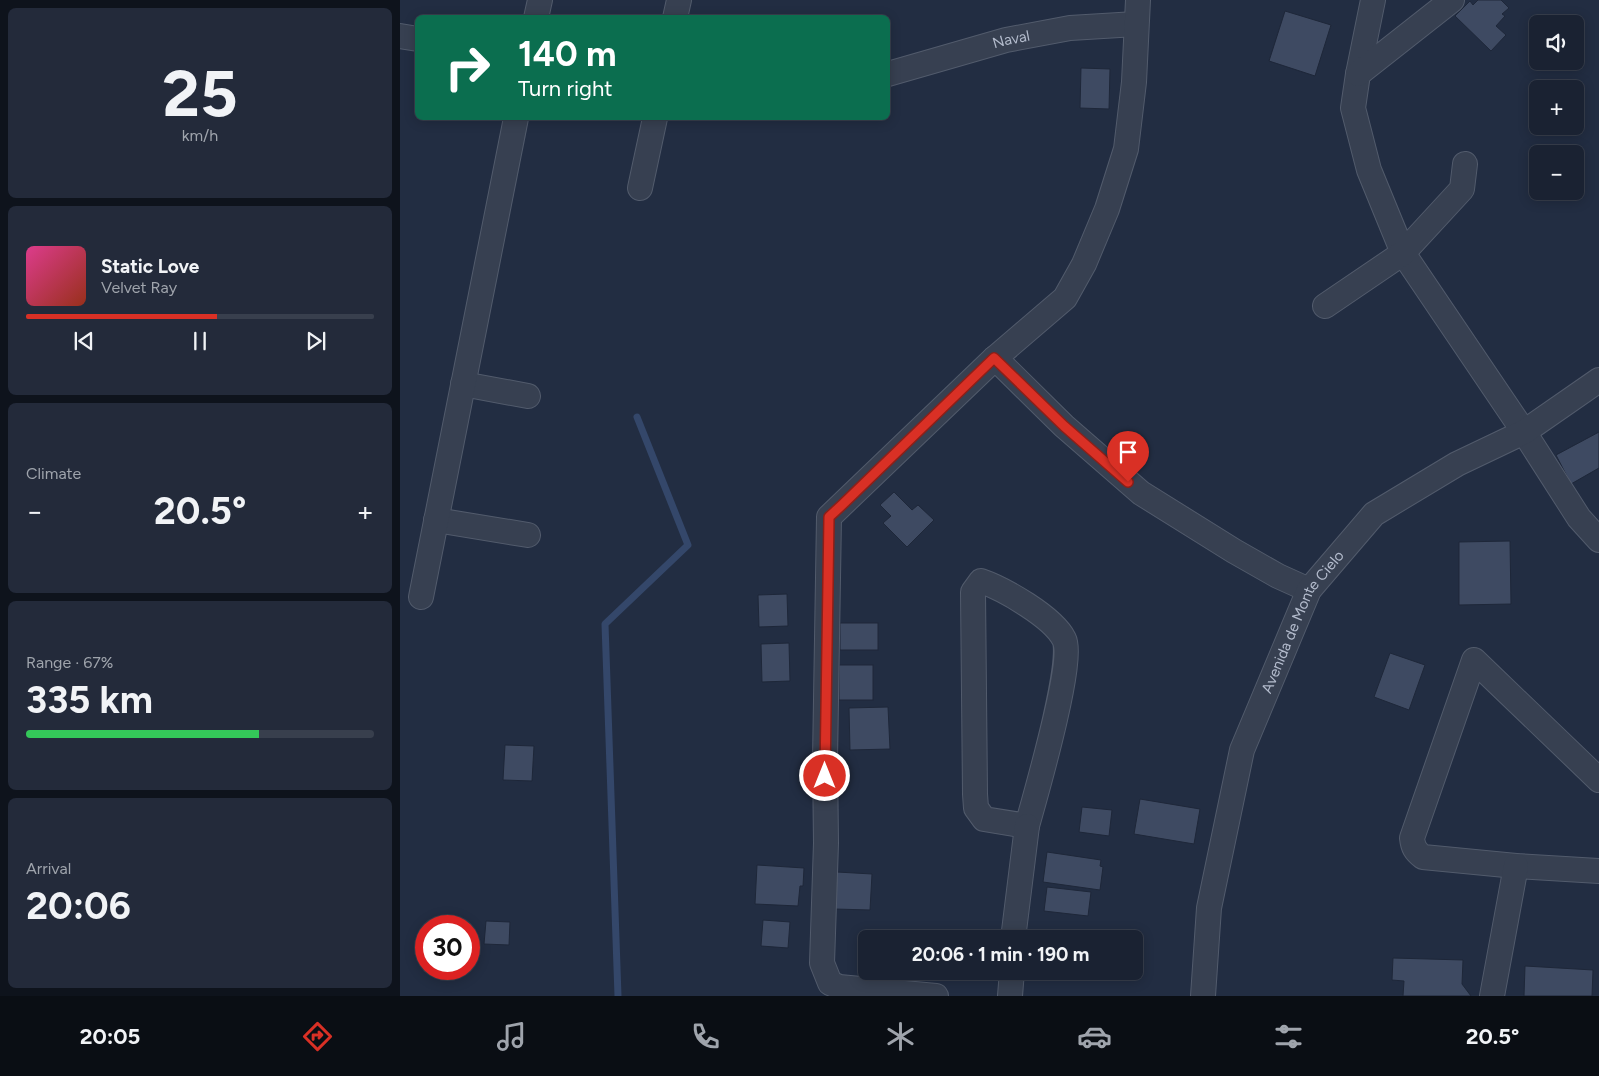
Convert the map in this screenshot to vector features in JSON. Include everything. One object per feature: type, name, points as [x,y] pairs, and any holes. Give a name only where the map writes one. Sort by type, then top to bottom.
[{"type":"street","points":[[537,15],[540,0]]},
{"type":"street","points":[[676,15],[679,0]]},
{"type":"street","points":[[936,996],[839,987],[830,983],[822,963],[826,843],[825,760],[829,517],[994,358],[1065,298],[1084,264],[1107,209],[1126,149],[1134,82],[1138,0]]},
{"type":"street","points":[[1373,0],[1358,74],[1354,108],[1369,170],[1403,253],[1524,432],[1579,518],[1599,540]]},
{"type":"street","points":[[1358,74],[1452,0]]},
{"type":"street","name":"Naval","points":[[890,73],[1006,40],[1070,28],[1136,24]]},
{"type":"street","points":[[400,36],[415,38]]},
{"type":"street","points":[[421,597],[516,120]]},
{"type":"street","points":[[640,188],[655,120]]},
{"type":"street","points":[[1325,306],[1403,253],[1462,189],[1465,164]]},
{"type":"street","points":[[994,358],[1064,426],[1142,493],[1234,551],[1278,576],[1309,590]]},
{"type":"street","name":"Avenida de Monte Cielo","points":[[1203,996],[1209,908],[1242,750],[1309,590],[1374,514],[1457,464],[1524,432],[1599,380]]},
{"type":"street","points":[[463,384],[528,396]]},
{"type":"street","points":[[436,520],[528,535]]},
{"type":"street","points":[[1015,930],[1027,826],[1050,741],[1066,662],[1066,641],[1055,626],[1016,598],[996,586],[981,581],[973,592],[976,808],[984,819],[1027,826]]},
{"type":"street","points":[[1599,780],[1474,660],[1412,838],[1412,846],[1423,857],[1516,866],[1599,871]]},
{"type":"street","points":[[1492,996],[1516,866]]},
{"type":"street","points":[[1010,996],[1011,980]]},
{"type":"building","points":[[1478,0],[1501,0],[1509,8],[1502,14],[1505,16],[1496,26],[1506,35],[1491,51],[1455,16],[1470,1],[1473,5]]},
{"type":"building","points":[[1285,11],[1331,25],[1315,76],[1269,61]]},
{"type":"building","points":[[1081,68],[1110,69],[1109,109],[1080,108]]},
{"type":"building","points":[[1599,432],[1599,468],[1571,484],[1556,455]]},
{"type":"building","points":[[894,492],[912,510],[918,505],[934,520],[907,547],[883,523],[891,516],[880,505]]},
{"type":"building","points":[[1510,541],[1511,604],[1459,605],[1459,542]]},
{"type":"building","points":[[787,594],[788,626],[759,627],[758,595]]},
{"type":"building","points":[[840,623],[878,623],[878,650],[840,650]]},
{"type":"building","points":[[789,643],[790,681],[762,682],[761,644]]},
{"type":"building","points":[[1390,653],[1425,665],[1409,710],[1374,697]]},
{"type":"building","points":[[839,665],[873,665],[873,700],[839,700]]},
{"type":"building","points":[[888,707],[890,749],[850,750],[849,708]]},
{"type":"building","points":[[505,745],[534,746],[532,781],[503,780]]},
{"type":"building","points":[[1140,799],[1200,809],[1194,844],[1134,834]]},
{"type":"building","points":[[1082,807],[1112,810],[1109,836],[1079,832]]},
{"type":"building","points":[[1047,852],[1101,860],[1100,866],[1103,867],[1100,890],[1043,882]]},
{"type":"building","points":[[757,865],[804,868],[803,886],[800,886],[798,906],[755,904]]},
{"type":"building","points":[[837,872],[872,874],[870,910],[835,909]]},
{"type":"building","points":[[1047,887],[1091,892],[1088,916],[1044,911]]},
{"type":"building","points":[[763,920],[790,922],[788,948],[761,946]]},
{"type":"building","points":[[486,921],[510,922],[509,945],[484,944]]},
{"type":"building","points":[[1393,958],[1463,960],[1462,984],[1471,996],[1403,996],[1404,981],[1392,980]]},
{"type":"building","points":[[1525,966],[1593,970],[1592,996],[1524,996]]},
{"type":"waterway","points":[[618,996],[605,624],[688,545],[637,417]]},
{"type":"route","points":[[825,776],[829,517],[994,358],[1064,426],[1128,482]]}]
